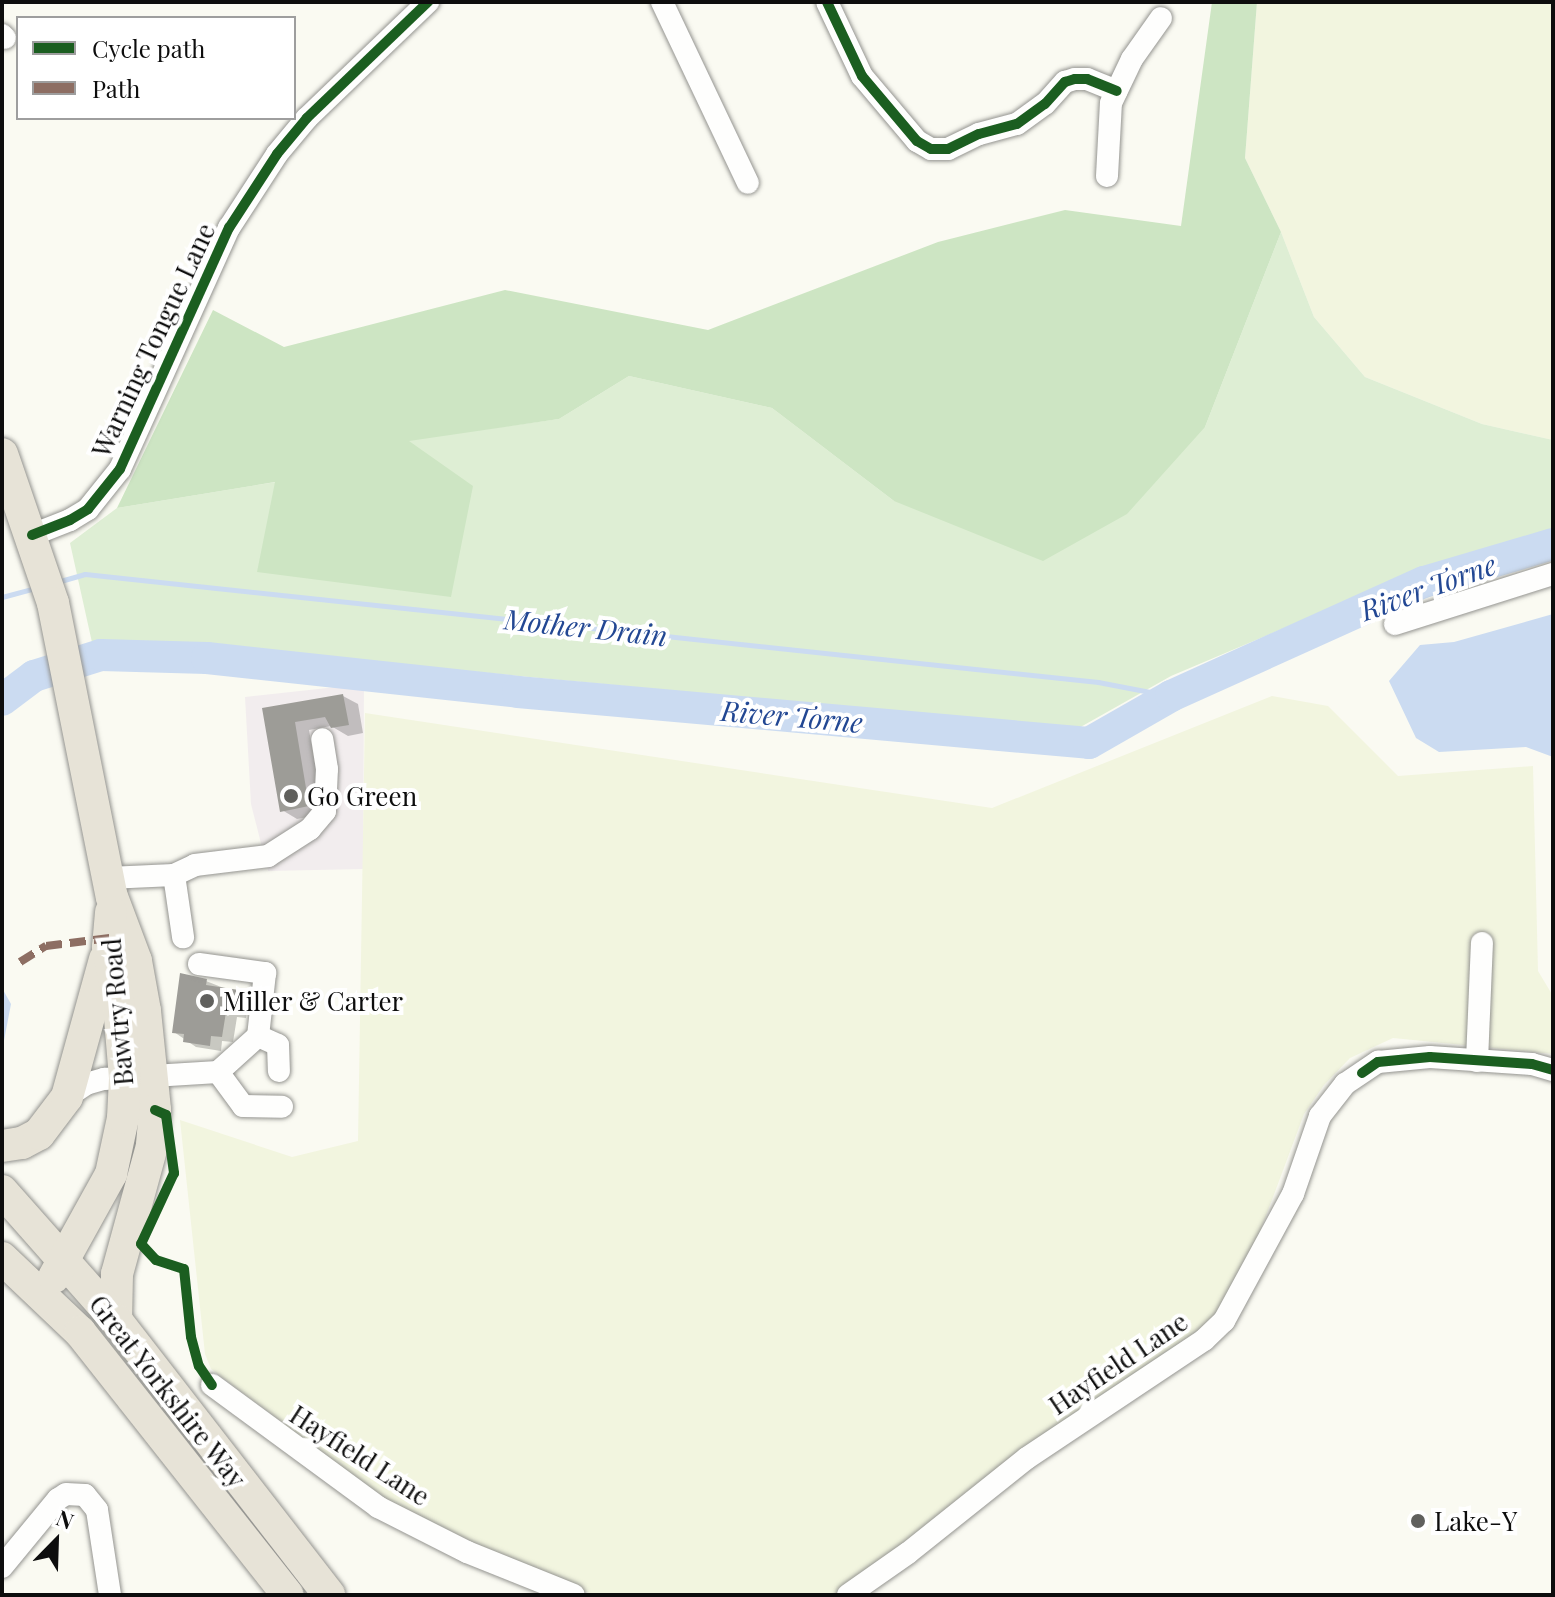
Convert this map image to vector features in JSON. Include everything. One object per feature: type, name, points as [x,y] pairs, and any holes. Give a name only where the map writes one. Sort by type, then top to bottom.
[{"type":"highway","name":"Bawtry Road","points":[[2,454],[45,570],[110,888],[136,961],[139,1077],[123,1118],[111,1174],[70,1268]]},
{"type":"highway","name":"Bawtry Road","points":[[110,888],[108,947],[152,1146],[146,1180],[125,1236],[117,1274],[116,1320]]},
{"type":"highway","points":[[2,1146],[22,1143],[39,1134],[67,1097],[108,947]]},
{"type":"highway","name":"Great Yorkshire Way","points":[[2,1191],[116,1320],[329,1595]]},
{"type":"highway","name":"Bawtry Road","points":[[45,1296],[70,1268],[125,1236]]},
{"type":"highway","name":"Great Yorkshire Way","points":[[2,1258],[80,1332],[288,1595]]},
{"type":"street","name":"Warning Tongue Lane","points":[[32,535],[88,509],[106,489],[132,447],[229,228],[277,154],[344,78],[428,2]]},
{"type":"street","points":[[662,2],[748,183]]},
{"type":"street","points":[[827,2],[862,76],[917,141],[931,149],[948,149],[979,134],[1017,124],[1038,110],[1065,82],[1087,79],[1117,91]]},
{"type":"street","points":[[1107,176],[1111,103],[1132,59],[1161,18]]},
{"type":"street","points":[[1395,624],[1553,574]]},
{"type":"street","points":[[110,888],[174,875],[195,865],[268,856],[310,829],[325,811],[327,769],[322,739]]},
{"type":"street","points":[[174,875],[183,937]]},
{"type":"street","points":[[1477,1061],[1482,943]]},
{"type":"street","points":[[67,1097],[86,1084],[218,1072],[258,1036],[265,973],[199,964]]},
{"type":"street","points":[[258,1036],[278,1045],[279,1071]]},
{"type":"street","name":"Hayfield Lane","points":[[848,1595],[908,1553],[1027,1458],[1204,1340],[1224,1321],[1293,1194],[1320,1116],[1345,1084],[1378,1062],[1430,1057],[1532,1064],[1553,1070]]},
{"type":"street","points":[[218,1072],[243,1106],[282,1107]]},
{"type":"street","name":"Hayfield Lane","points":[[212,1385],[378,1507],[467,1552],[574,1595]]},
{"type":"street","points":[[2,1567],[58,1499],[66,1494],[85,1495],[97,1510],[110,1595]]},
{"type":"shaded area","points":[[364,684],[363,869],[268,871],[251,804],[245,697]]},
{"type":"green space","points":[[1212,2],[1257,2],[1245,158],[1281,232],[1205,427],[1127,514],[1043,561],[894,501],[772,408],[629,376],[559,419],[409,441],[473,486],[451,597],[257,572],[275,482],[117,508],[213,310],[284,347],[505,290],[708,330],[938,242],[1065,210],[1181,226]]},
{"type":"green space","points":[[1257,2],[1553,2],[1553,440],[1482,424],[1365,377],[1314,317],[1281,232],[1245,158]]},
{"type":"green space","points":[[1281,232],[1314,317],[1365,377],[1482,424],[1553,440],[1553,529],[1421,570],[1171,676],[1077,729],[172,643],[93,647],[70,543],[117,508],[276,482],[408,440],[559,419],[629,376],[772,408],[894,501],[1205,427]]},
{"type":"green space","points":[[1272,696],[1328,706],[1398,776],[1533,766],[1538,971],[1553,996],[1553,1054],[1393,1038],[1350,1058],[1324,1085],[1304,1114],[1255,1245],[1218,1315],[1193,1340],[836,1595],[594,1595],[514,1563],[396,1508],[211,1369],[205,1354],[180,1120],[292,1157],[358,1141],[365,713],[992,808]]},
{"type":"water","points":[[1553,614],[1553,757],[1526,747],[1439,752],[1416,738],[1389,681],[1420,645],[1454,642]]},
{"type":"water","points":[[2,988],[11,1004],[2,1051]]},
{"type":"building","points":[[343,694],[349,725],[331,728],[325,717],[295,722],[309,806],[280,812],[262,708]]},
{"type":"building","name":"Miller & Carter","points":[[180,973],[207,979],[206,985],[239,990],[235,1013],[226,1012],[222,1037],[211,1036],[210,1046],[183,1042],[184,1034],[172,1033]]},
{"type":"waterway","name":"River Torne","points":[[2,700],[34,676],[101,655],[207,658],[518,692],[1089,743],[1171,696],[1424,582],[1553,544]]},
{"type":"waterway","name":"Mother Drain","points":[[57,582],[85,574],[1098,682],[1171,696]]},
{"type":"waterway","name":"Mother Drain","points":[[2,597],[36,588]]},
{"type":"marked path","points":[[20,962],[46,946],[109,938]]},
{"type":"cycle path","points":[[32,535],[88,509],[120,469],[229,228],[277,154],[307,118],[428,2]]},
{"type":"cycle path","points":[[827,2],[862,76],[917,141],[931,149],[948,149],[979,134],[1017,124],[1045,104],[1065,82],[1087,79],[1117,91]]},
{"type":"cycle path","points":[[1362,1073],[1378,1062],[1430,1057],[1532,1064],[1553,1070]]},
{"type":"cycle path","points":[[155,1110],[166,1115],[174,1173],[141,1244],[156,1260],[184,1269],[191,1337],[199,1366],[212,1385]]},
{"type":"place","name":"Go Green","points":[[291,796]]},
{"type":"place","name":"Miller & Carter","points":[[207,1001]]},
{"type":"place","name":"Lake-Y","points":[[1418,1521]]}]
